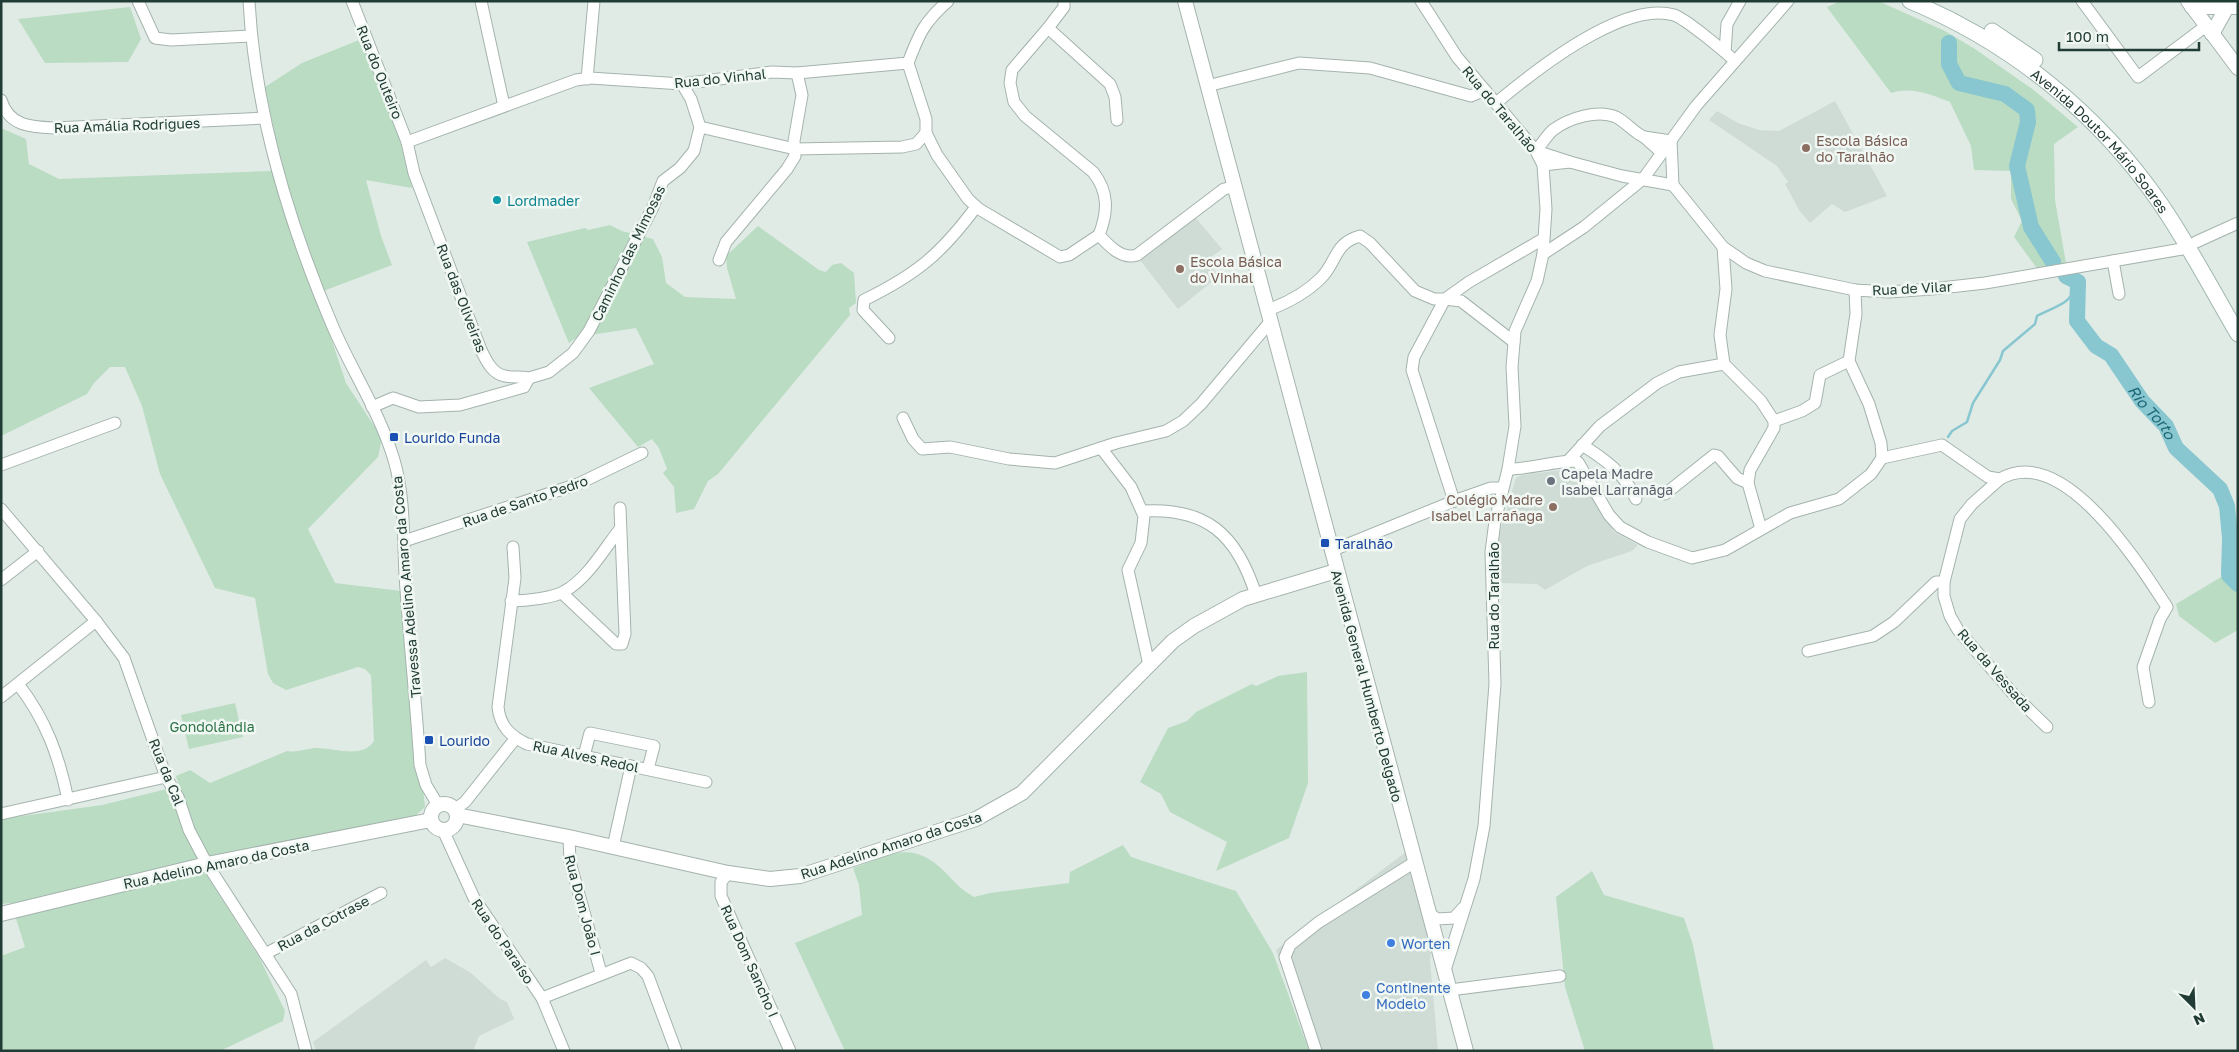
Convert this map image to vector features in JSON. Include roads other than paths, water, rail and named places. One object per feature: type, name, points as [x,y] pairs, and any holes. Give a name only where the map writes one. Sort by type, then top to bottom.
[{"type":"main road","name":"Avenida Doutor Mário Soares","points":[[1910,1],[1955,22],[1994,44],[2024,64],[2077,108],[2127,159],[2192,245],[2238,314]]},
{"type":"main road","name":"Avenida Doutor Mário Soares","points":[[1935,1],[2015,45],[2047,69],[2097,113],[2159,184],[2238,334]]},
{"type":"street","points":[[138,1],[155,38],[171,40],[251,36]]},
{"type":"street","name":"Travessa Adelino Amaro da Costa","points":[[249,1],[251,36],[265,118],[284,196],[333,328],[372,407],[394,460],[402,506],[420,765],[426,785],[438,805]]},
{"type":"street","name":"Rua do Outeiro","points":[[352,1],[408,142]]},
{"type":"street","points":[[481,1],[504,106]]},
{"type":"street","points":[[587,79],[594,1]]},
{"type":"street","points":[[948,1],[928,18],[917,38],[908,62],[926,119],[926,133],[937,155],[968,199],[976,207],[1060,257],[1069,255],[1099,235],[1105,220],[1106,203],[1099,180],[1025,116],[1014,102],[1010,83],[1012,70],[1064,7],[1064,1]]},
{"type":"street","name":"Avenida General Humberto Delgado","points":[[1185,1],[1466,1051]]},
{"type":"street","name":"Rua do Taralhão","points":[[1421,1],[1457,57],[1536,151],[1543,165],[1546,209],[1542,239],[1543,254],[1537,281],[1516,331],[1514,342],[1512,367],[1515,426],[1508,469],[1494,521],[1491,552],[1495,684],[1484,826],[1474,879],[1445,970]]},
{"type":"street","points":[[1725,52],[1727,24],[1740,1]]},
{"type":"street","points":[[1543,254],[1584,227],[1643,178],[1696,106],[1788,1]]},
{"type":"street","points":[[2082,1],[2138,77],[2209,30],[2232,7]]},
{"type":"street","points":[[2190,4],[2238,68]]},
{"type":"street","points":[[2190,4],[2232,7]]},
{"type":"street","points":[[1496,103],[1565,49],[1610,26],[1634,16],[1651,13],[1675,15],[1735,61]]},
{"type":"street","points":[[1048,28],[1110,84],[1115,97],[1117,120]]},
{"type":"street","name":"Rua do Vinhal","points":[[408,142],[576,80],[682,84],[772,72],[797,73],[908,62]]},
{"type":"street","points":[[1208,86],[1300,64],[1370,68],[1471,96],[1484,90]]},
{"type":"street","points":[[720,260],[726,242],[787,169],[795,156],[794,141],[802,95],[797,73]]},
{"type":"street","points":[[682,84],[691,99],[700,127],[795,148],[902,147],[916,144],[926,133]]},
{"type":"street","name":"Rua Amália Rodrigues","points":[[1,100],[8,115],[15,122],[30,127],[54,128],[265,118]]},
{"type":"street","points":[[1662,153],[1618,118],[1601,113],[1571,120],[1553,130],[1536,151],[1622,176],[1673,184],[1671,141]]},
{"type":"street","name":"Caminho das Mimosas","points":[[529,378],[549,372],[572,353],[590,331],[653,207],[663,181],[680,168],[694,151],[700,127]]},
{"type":"street","points":[[1644,137],[1671,141]]},
{"type":"street","name":"Rua das Oliveiras","points":[[408,142],[414,173],[481,350],[490,368],[504,376],[519,375],[529,378]]},
{"type":"street","points":[[1543,165],[1570,162]]},
{"type":"street","name":"Rua de Vilar","points":[[1673,184],[1723,247],[1746,262],[1765,271],[1855,290],[1889,292],[1932,289],[2113,261],[2192,245],[2238,223]]},
{"type":"street","points":[[1099,235],[1107,244],[1124,256],[1138,255],[1224,189],[1234,187]]},
{"type":"street","points":[[890,338],[863,310],[864,300],[899,283],[931,260],[957,233],[976,207]]},
{"type":"street","points":[[904,418],[913,438],[922,449],[950,447],[1008,459],[1055,463],[1101,448],[1166,431],[1183,421],[1201,404],[1269,316],[1323,277],[1338,250],[1348,239],[1360,236],[1370,243],[1415,291],[1434,299],[1461,301],[1514,342]]},
{"type":"street","points":[[1454,501],[1412,370],[1414,357],[1444,299],[1542,239]]},
{"type":"street","points":[[1723,247],[1726,289],[1720,335],[1724,364],[1761,401],[1774,421],[1774,428],[1750,470],[1748,483],[1761,530]]},
{"type":"street","points":[[2113,261],[2119,294]]},
{"type":"street","points":[[1508,469],[1521,470],[1569,460],[1582,466],[1620,527],[1648,542],[1692,558],[1725,550],[1790,513],[1839,499],[1871,474],[1882,458],[1881,443],[1869,404],[1849,361],[1856,314],[1855,290]]},
{"type":"street","points":[[1774,421],[1802,411],[1815,403],[1820,375],[1849,361]]},
{"type":"street","points":[[1569,460],[1600,426],[1657,383],[1679,372],[1724,364]]},
{"type":"street","points":[[372,407],[393,398],[419,407],[460,405],[524,387],[529,378]]},
{"type":"street","points":[[1,465],[115,424]]},
{"type":"street","points":[[1582,445],[1609,462],[1631,488],[1636,499]]},
{"type":"street","points":[[1882,458],[1942,445],[1988,477],[2000,479],[2018,471],[2043,476],[2062,486],[2097,511],[2122,540],[2167,607],[2160,619],[2143,667],[2149,702]]},
{"type":"street","points":[[1101,448],[1131,488],[1144,516],[1141,543],[1128,570],[1149,665]]},
{"type":"street","name":"Rua de Santo Pedro","points":[[404,540],[578,484],[642,453]]},
{"type":"street","points":[[1665,494],[1714,455],[1718,456],[1737,478],[1748,483]]},
{"type":"street","name":"Rua da Vessada","points":[[2000,479],[1972,504],[1960,519],[1944,582],[1946,606],[1958,630],[2015,696],[2046,727]]},
{"type":"street","points":[[1331,551],[1454,501],[1491,488],[1502,488]]},
{"type":"street","points":[[562,593],[616,644],[622,644],[626,634],[620,508]]},
{"type":"street","name":"Rua da Cal","points":[[1,509],[96,621],[124,658],[166,777],[178,797],[189,830],[207,864],[291,994],[306,1051]]},
{"type":"street","points":[[1142,510],[1163,509],[1191,516],[1226,536],[1241,556],[1256,595]]},
{"type":"street","points":[[511,601],[562,593],[579,580],[620,529]]},
{"type":"street","name":"Rua Alves Redol","points":[[513,547],[515,578],[498,707],[502,723],[516,739],[527,744],[706,782]]},
{"type":"street","points":[[1,580],[38,551]]},
{"type":"street","name":"Rua Adelino Amaro da Costa","points":[[456,812],[728,872],[770,879],[800,876],[927,836],[990,813],[1022,793],[1173,641],[1194,626],[1218,611],[1256,595],[1336,571]]},
{"type":"street","points":[[1808,650],[1873,636],[1894,622],[1936,582],[1944,582]]},
{"type":"street","points":[[1,697],[96,621]]},
{"type":"street","points":[[18,684],[42,717],[62,769],[68,800]]},
{"type":"street","points":[[584,756],[590,733],[654,746],[648,769]]},
{"type":"street","points":[[456,812],[446,804],[438,805],[432,813],[431,820],[437,828],[443,830],[454,825],[456,812],[516,739]]},
{"type":"street","points":[[613,847],[631,766]]},
{"type":"street","points":[[1,814],[166,777]]},
{"type":"street","name":"Rua Adelino Amaro da Costa","points":[[1,914],[207,864],[431,820]]},
{"type":"street","name":"Rua do Paraíso","points":[[443,830],[474,898],[542,998],[564,1051]]},
{"type":"street","name":"Rua Dom João I","points":[[570,837],[570,862],[601,973]]},
{"type":"street","points":[[1316,1051],[1285,957],[1290,945],[1319,922],[1415,862]]},
{"type":"street","name":"Rua Dom Sancho I","points":[[728,872],[721,882],[721,896],[790,1051]]},
{"type":"street","name":"Rua da Cotrase","points":[[265,954],[381,893]]},
{"type":"street","points":[[1429,913],[1437,919],[1454,918],[1464,907]]},
{"type":"street","points":[[542,998],[601,973],[631,963],[642,968],[648,976],[676,1051]]},
{"type":"street","points":[[1450,990],[1560,976]]},
{"type":"waterway","name":"Rio Torto","points":[[1949,43],[1949,64],[1959,83],[2005,94],[2027,110],[2028,122],[2017,166],[2031,227],[2053,262]]},
{"type":"waterway","name":"Rio Torto","points":[[2066,276],[2078,282],[2077,321],[2096,346],[2111,355],[2142,401],[2166,426],[2176,448],[2220,489],[2227,506],[2230,538],[2229,575],[2238,584]]},
{"type":"waterway","points":[[1948,437],[1952,431],[1967,422],[1973,403],[2000,360],[2003,351],[2035,324],[2037,316],[2069,299],[2074,286],[2073,278]]},
{"type":"place","name":"Escola Básica do Taralhão","points":[[1806,148]]},
{"type":"place","name":"Lordmader","points":[[497,200]]},
{"type":"place","name":"Escola Básica do Vinhal","points":[[1180,269]]},
{"type":"place","name":"Lourido Funda","points":[[394,437]]},
{"type":"place","name":"Capela Madre Isabel Larranãga","points":[[1551,481]]},
{"type":"place","name":"Colégio Madre Isabel Larrañaga","points":[[1553,507]]},
{"type":"place","name":"Taralhão","points":[[1325,543]]},
{"type":"place","name":"Lourido","points":[[429,740]]},
{"type":"place","name":"Worten","points":[[1391,943]]},
{"type":"place","name":"Continente Modelo","points":[[1366,995]]},
{"type":"park label","name":"Gondolândia","points":[[212,726]]}]
